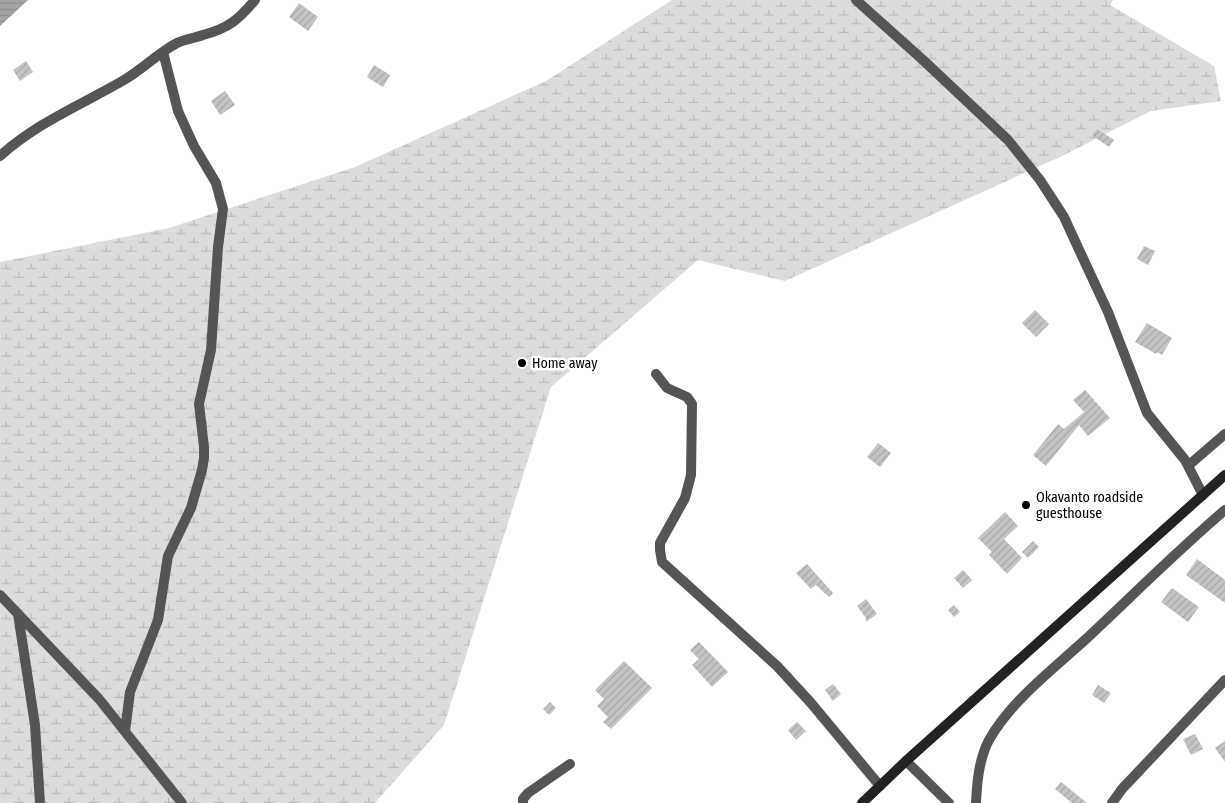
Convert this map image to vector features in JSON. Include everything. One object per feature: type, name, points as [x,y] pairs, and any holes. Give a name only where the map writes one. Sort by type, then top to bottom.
[{"type":"main road","points":[[862,803],[906,761],[1225,475]]},
{"type":"street","points":[[0,156],[34,129],[125,80],[179,42],[229,26],[239,19],[255,0]]},
{"type":"street","points":[[856,0],[1008,140],[1040,180],[1064,217],[1108,312],[1147,413],[1189,466],[1203,495]]},
{"type":"street","points":[[125,731],[130,692],[158,620],[168,556],[191,508],[204,458],[199,404],[210,350],[218,248],[224,209],[216,183],[194,146],[178,112],[163,52]]},
{"type":"street","points":[[656,374],[667,388],[690,399],[692,412],[691,475],[689,486],[676,516],[660,543],[662,562],[777,666],[812,703],[880,786]]},
{"type":"street","points":[[1189,466],[1225,434]]},
{"type":"street","points":[[976,803],[978,776],[982,758],[989,742],[1021,699],[1190,540],[1225,510]]},
{"type":"street","points":[[0,595],[100,699],[182,803]]},
{"type":"street","points":[[18,614],[35,725],[40,803]]},
{"type":"street","points":[[1112,803],[1122,789],[1225,680]]},
{"type":"street","points":[[906,761],[948,803]]},
{"type":"street","points":[[523,803],[523,799],[528,793],[570,764]]},
{"type":"green space","points":[[672,0],[1113,0],[1110,5],[1214,66],[1221,101],[1151,111],[1060,157],[785,281],[698,260],[551,387],[444,725],[375,803],[0,803],[0,262],[169,228],[355,167],[546,81]]},
{"type":"shaded area","points":[[0,0],[28,0],[0,26]]},
{"type":"building","points":[[299,3],[318,17],[308,31],[289,17]]},
{"type":"building","points":[[26,61],[33,72],[20,81],[13,70]]},
{"type":"building","points":[[374,65],[390,75],[383,87],[367,77]]},
{"type":"building","points":[[225,91],[235,105],[220,115],[211,101]]},
{"type":"building","points":[[1097,129],[1114,140],[1109,147],[1093,136]]},
{"type":"building","points":[[1144,246],[1155,251],[1148,265],[1137,259]]},
{"type":"building","points":[[1035,310],[1049,324],[1036,337],[1022,323]]},
{"type":"building","points":[[1147,323],[1172,338],[1162,355],[1157,352],[1156,354],[1135,342]]},
{"type":"building","points":[[1085,390],[1110,418],[1088,436],[1079,425],[1046,466],[1033,455],[1058,424],[1064,429],[1084,412],[1073,400]]},
{"type":"building","points":[[878,443],[891,453],[880,467],[867,457]]},
{"type":"building","points":[[1005,512],[1018,526],[1004,539],[1022,558],[1007,574],[989,555],[992,552],[978,538]]},
{"type":"building","points":[[1033,541],[1039,547],[1028,558],[1022,552]]},
{"type":"building","points":[[1197,559],[1225,580],[1225,603],[1186,575]]},
{"type":"building","points":[[807,564],[833,593],[829,597],[816,585],[811,589],[796,573]]},
{"type":"building","points":[[963,570],[972,580],[963,588],[954,578]]},
{"type":"building","points":[[1172,588],[1199,607],[1188,622],[1161,602]]},
{"type":"building","points":[[866,599],[877,614],[866,622],[866,618],[857,606]]},
{"type":"building","points":[[954,605],[960,612],[954,617],[948,610]]},
{"type":"building","points":[[699,642],[728,672],[712,687],[692,665],[699,659],[690,650]]},
{"type":"building","points":[[624,661],[652,688],[611,729],[603,722],[608,717],[597,706],[604,699],[595,690]]},
{"type":"building","points":[[833,684],[841,694],[833,701],[825,690]]},
{"type":"building","points":[[1098,685],[1111,693],[1104,703],[1092,695]]},
{"type":"building","points":[[550,702],[556,708],[549,715],[543,709]]},
{"type":"building","points":[[797,722],[806,731],[796,740],[788,730]]},
{"type":"building","points":[[1195,734],[1203,749],[1191,755],[1183,739]]},
{"type":"building","points":[[1225,741],[1225,762],[1215,748]]},
{"type":"building","points":[[1061,782],[1087,803],[1072,803],[1055,789]]},
{"type":"place","name":"Home away","points":[[522,363]]},
{"type":"place","name":"Okavanto roadside guesthouse","points":[[1026,505]]}]
